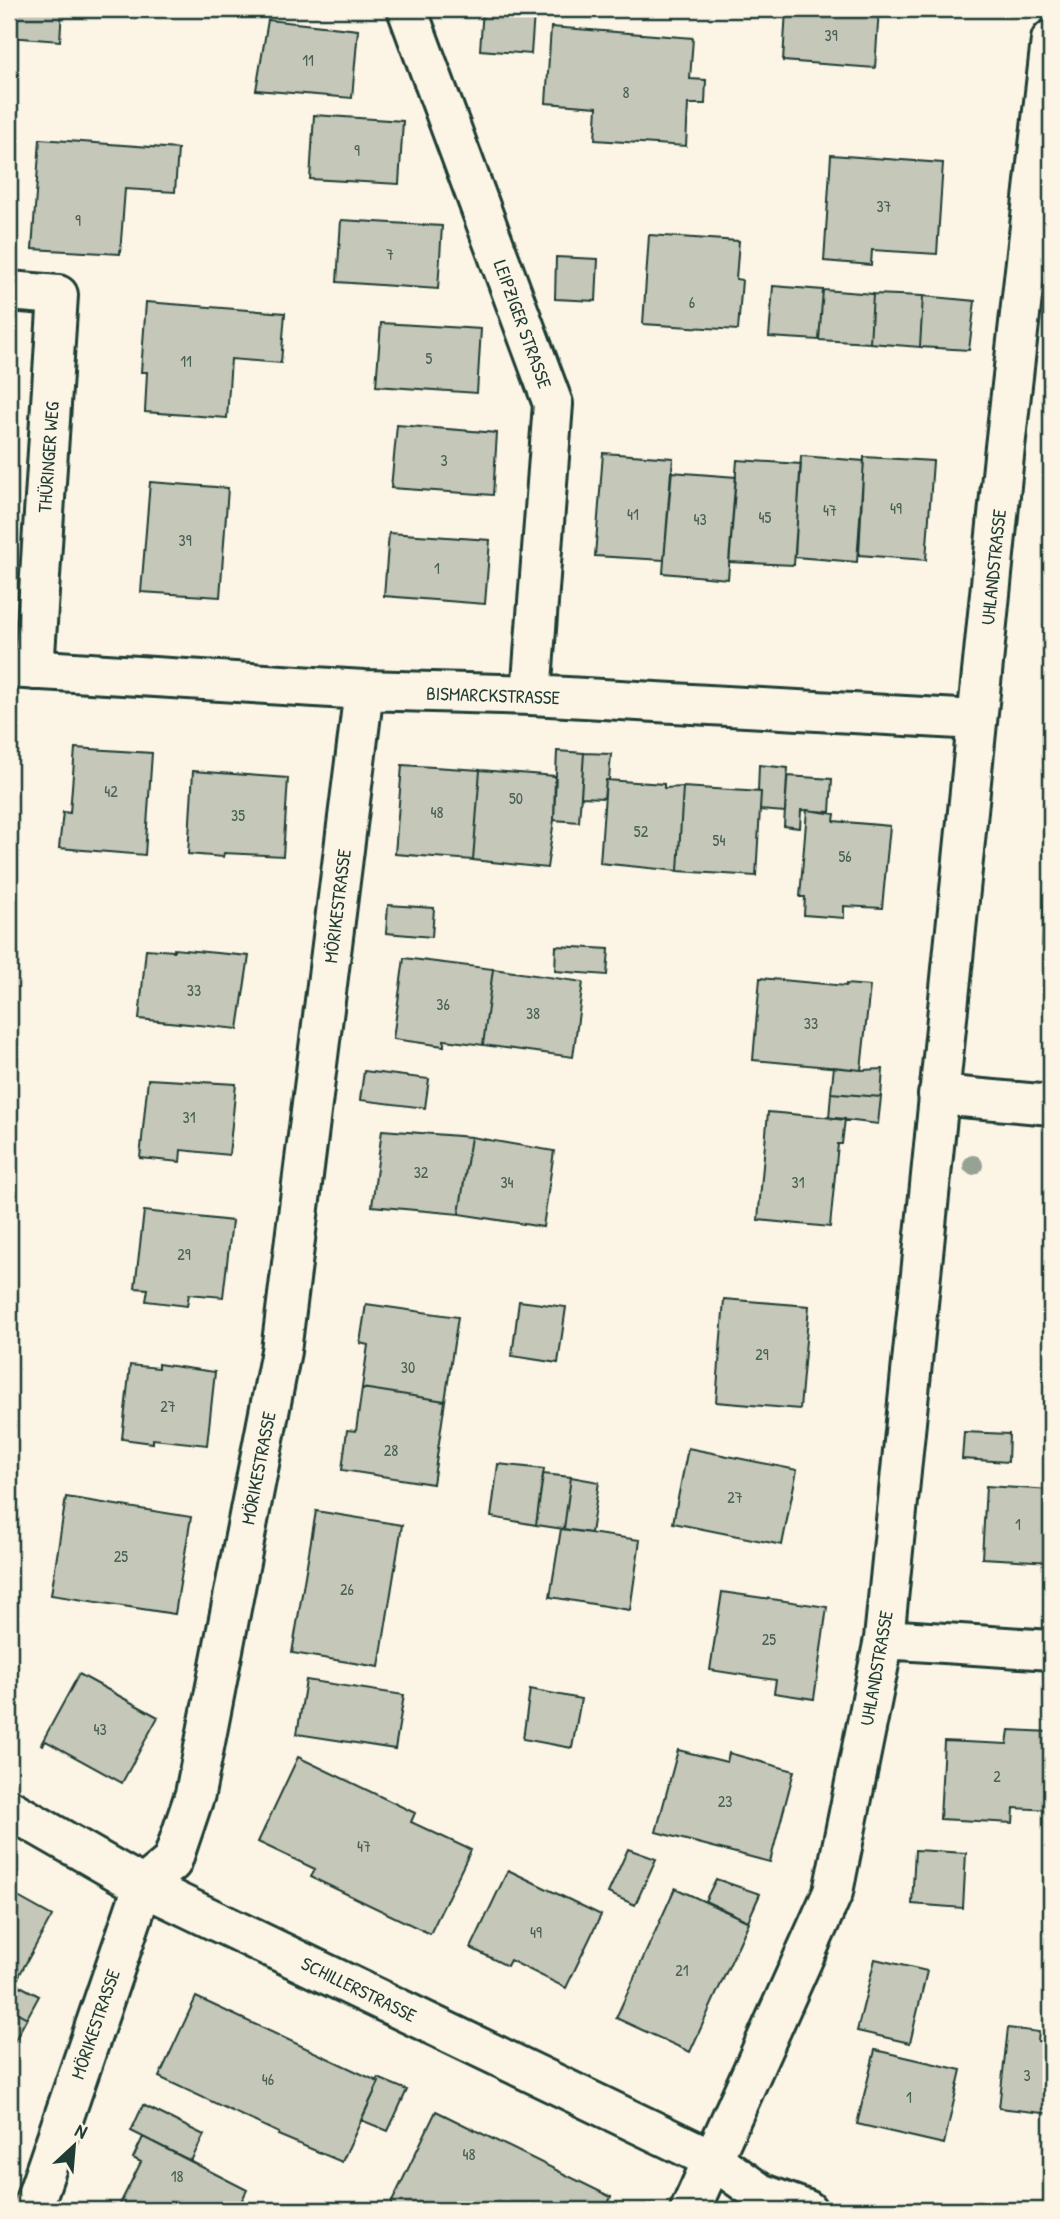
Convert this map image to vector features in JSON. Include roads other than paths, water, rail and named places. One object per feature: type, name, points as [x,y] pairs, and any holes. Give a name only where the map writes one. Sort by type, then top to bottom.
[{"type":"street","name":"LEIPZIGER STRASSE","points":[[407,9],[553,404],[531,695]]},
{"type":"street","name":"UHLANDSTRASSE","points":[[690,2210],[833,1892],[884,1639],[977,720],[1042,193],[1051,40]]},
{"type":"street","name":"THÜRINGER WEG","points":[[9,291],[58,295],[22,669]]},
{"type":"street","name":"BISMARCKSTRASSE","points":[[22,669],[364,690],[531,695],[977,720]]},
{"type":"street","name":"MÖRIKESTRASSE","points":[[32,2210],[143,1886],[172,1862],[195,1794],[281,1351],[364,690]]},
{"type":"street","points":[[938,1095],[1051,1104]]},
{"type":"street","points":[[884,1639],[1051,1650]]},
{"type":"street","name":"SCHILLERSTRASSE","points":[[9,1809],[143,1886],[714,2160],[761,2193],[807,2210]]}]
